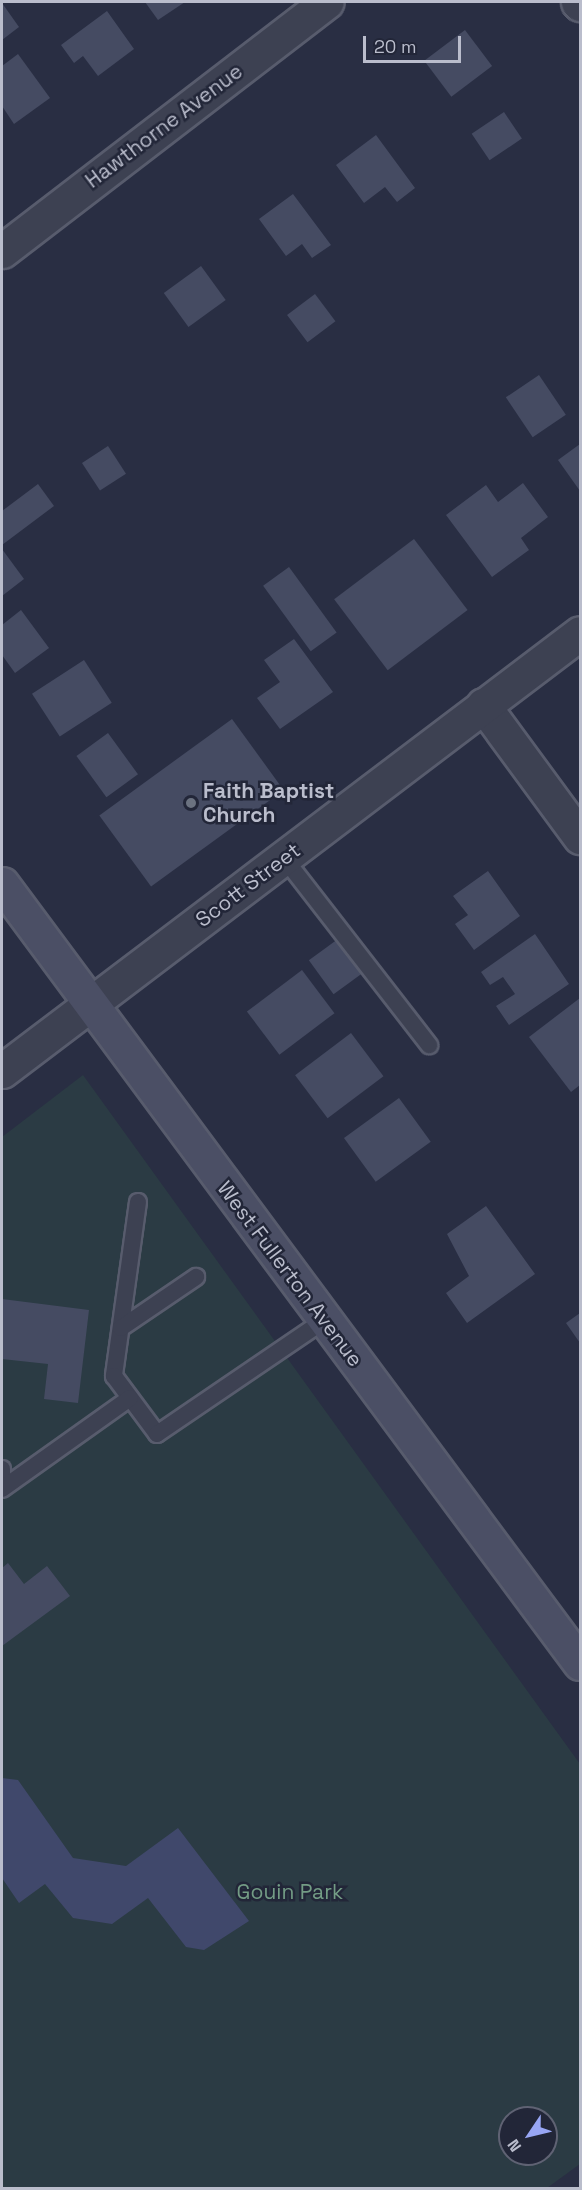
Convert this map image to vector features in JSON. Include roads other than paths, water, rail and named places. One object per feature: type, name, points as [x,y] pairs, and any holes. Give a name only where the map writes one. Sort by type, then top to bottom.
[{"type":"street","name":"Hawthorne Avenue","points":[[2,251],[327,2]]},
{"type":"street","name":"Scott Street","points":[[2,1071],[580,633]]},
{"type":"street","points":[[483,705],[580,837]]},
{"type":"street","name":"West Fullerton Avenue","points":[[2,884],[580,1663]]},
{"type":"lane","points":[[284,858],[429,1045]]},
{"type":"lane","points":[[138,1202],[114,1376],[157,1434],[325,1320]]},
{"type":"lane","points":[[121,1328],[196,1277]]},
{"type":"lane","points":[[2,1480],[130,1398]]},
{"type":"water","points":[[2,1778],[18,1780],[73,1858],[126,1866],[178,1828],[249,1921],[204,1950],[186,1947],[148,1898],[112,1924],[73,1918],[45,1884],[19,1903],[2,1878]]},
{"type":"place","name":"Faith Baptist Church","points":[[191,803]]},
{"type":"park label","name":"Gouin Park","points":[[290,1892]]}]
